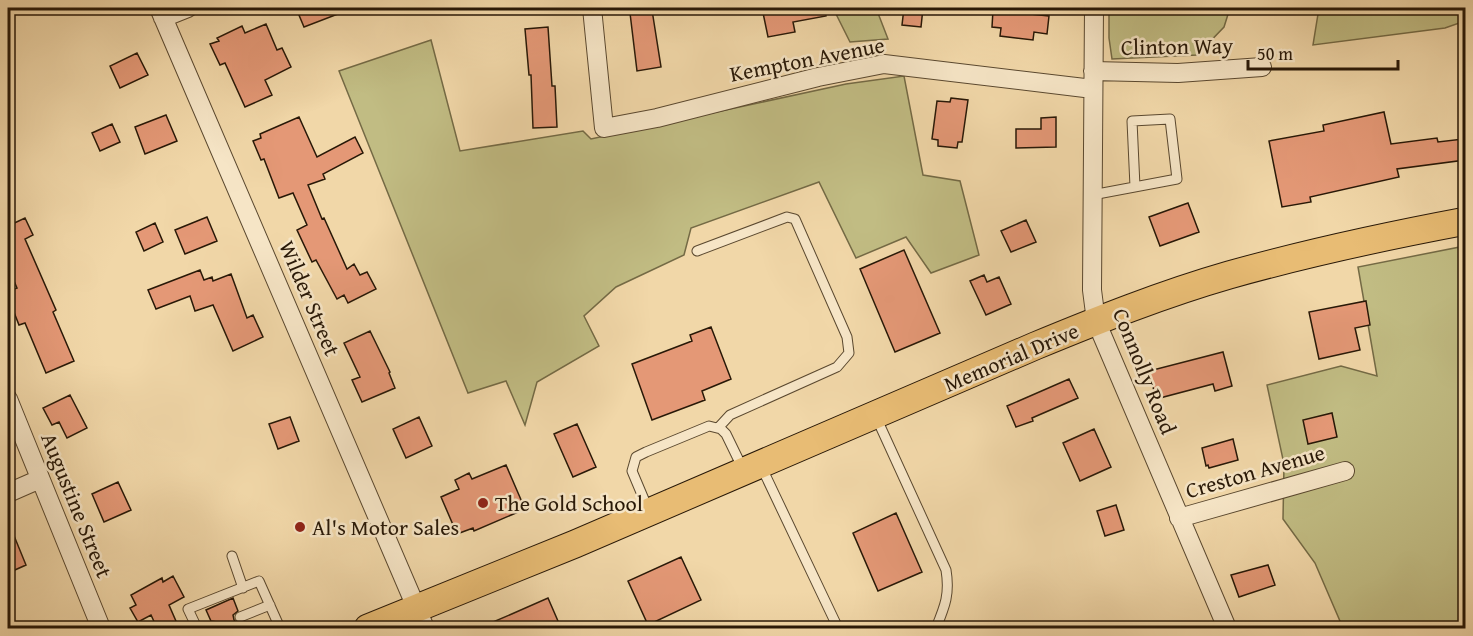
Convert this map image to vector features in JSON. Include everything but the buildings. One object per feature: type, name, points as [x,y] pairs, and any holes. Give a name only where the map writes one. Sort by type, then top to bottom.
[{"type":"main road","name":"Memorial Drive","points":[[368,628],[421,618],[574,544],[1096,321],[1158,298],[1283,260],[1466,221]]},
{"type":"street","points":[[161,13],[188,8]]},
{"type":"street","name":"Kempton Avenue","points":[[592,8],[604,128],[657,118],[818,77],[884,64],[1093,80]]},
{"type":"street","name":"Connolly Road","points":[[1094,8],[1092,290],[1096,321],[1227,628]]},
{"type":"street","name":"Wilder Street","points":[[161,13],[421,618]]},
{"type":"street","name":"Clinton Way","points":[[1093,80],[1262,68]]},
{"type":"street","name":"Augustine Street","points":[[8,399],[101,628]]},
{"type":"street","name":"Creston Avenue","points":[[1179,518],[1344,471]]},
{"type":"street","points":[[8,493],[40,479]]},
{"type":"lane","points":[[1092,195],[1136,187],[1177,179],[1170,119],[1132,121],[1136,187]]},
{"type":"lane","points":[[697,251],[787,217],[795,219],[847,337],[849,353],[837,367],[730,415],[718,428]]},
{"type":"lane","points":[[875,415],[946,570],[948,588],[943,612],[936,628]]},
{"type":"lane","points":[[649,512],[632,471],[636,457],[709,426],[718,428],[726,434],[752,468],[838,628]]},
{"type":"lane","points":[[232,556],[243,588]]},
{"type":"lane","points":[[197,628],[188,609],[259,582],[280,628]]},
{"type":"lane","points":[[240,616],[270,605]]},
{"type":"shaded area","points":[[833,8],[876,8],[888,39],[850,42]]},
{"type":"shaded area","points":[[1109,8],[1230,8],[1224,27],[1197,55],[1112,59]]},
{"type":"shaded area","points":[[1319,8],[1465,8],[1465,21],[1445,28],[1313,45]]},
{"type":"shaded area","points":[[431,40],[460,151],[583,131],[591,139],[846,84],[904,76],[923,175],[960,181],[979,255],[931,273],[906,237],[856,258],[819,182],[691,228],[684,255],[616,287],[584,316],[599,346],[537,382],[525,425],[506,381],[468,393],[339,71]]},
{"type":"shaded area","points":[[1465,246],[1465,628],[1343,628],[1315,563],[1283,519],[1284,464],[1267,385],[1341,366],[1377,376],[1358,267]]},
{"type":"place","name":"The Gold School","points":[[483,503]]},
{"type":"place","name":"Al's Motor Sales","points":[[300,527]]}]
